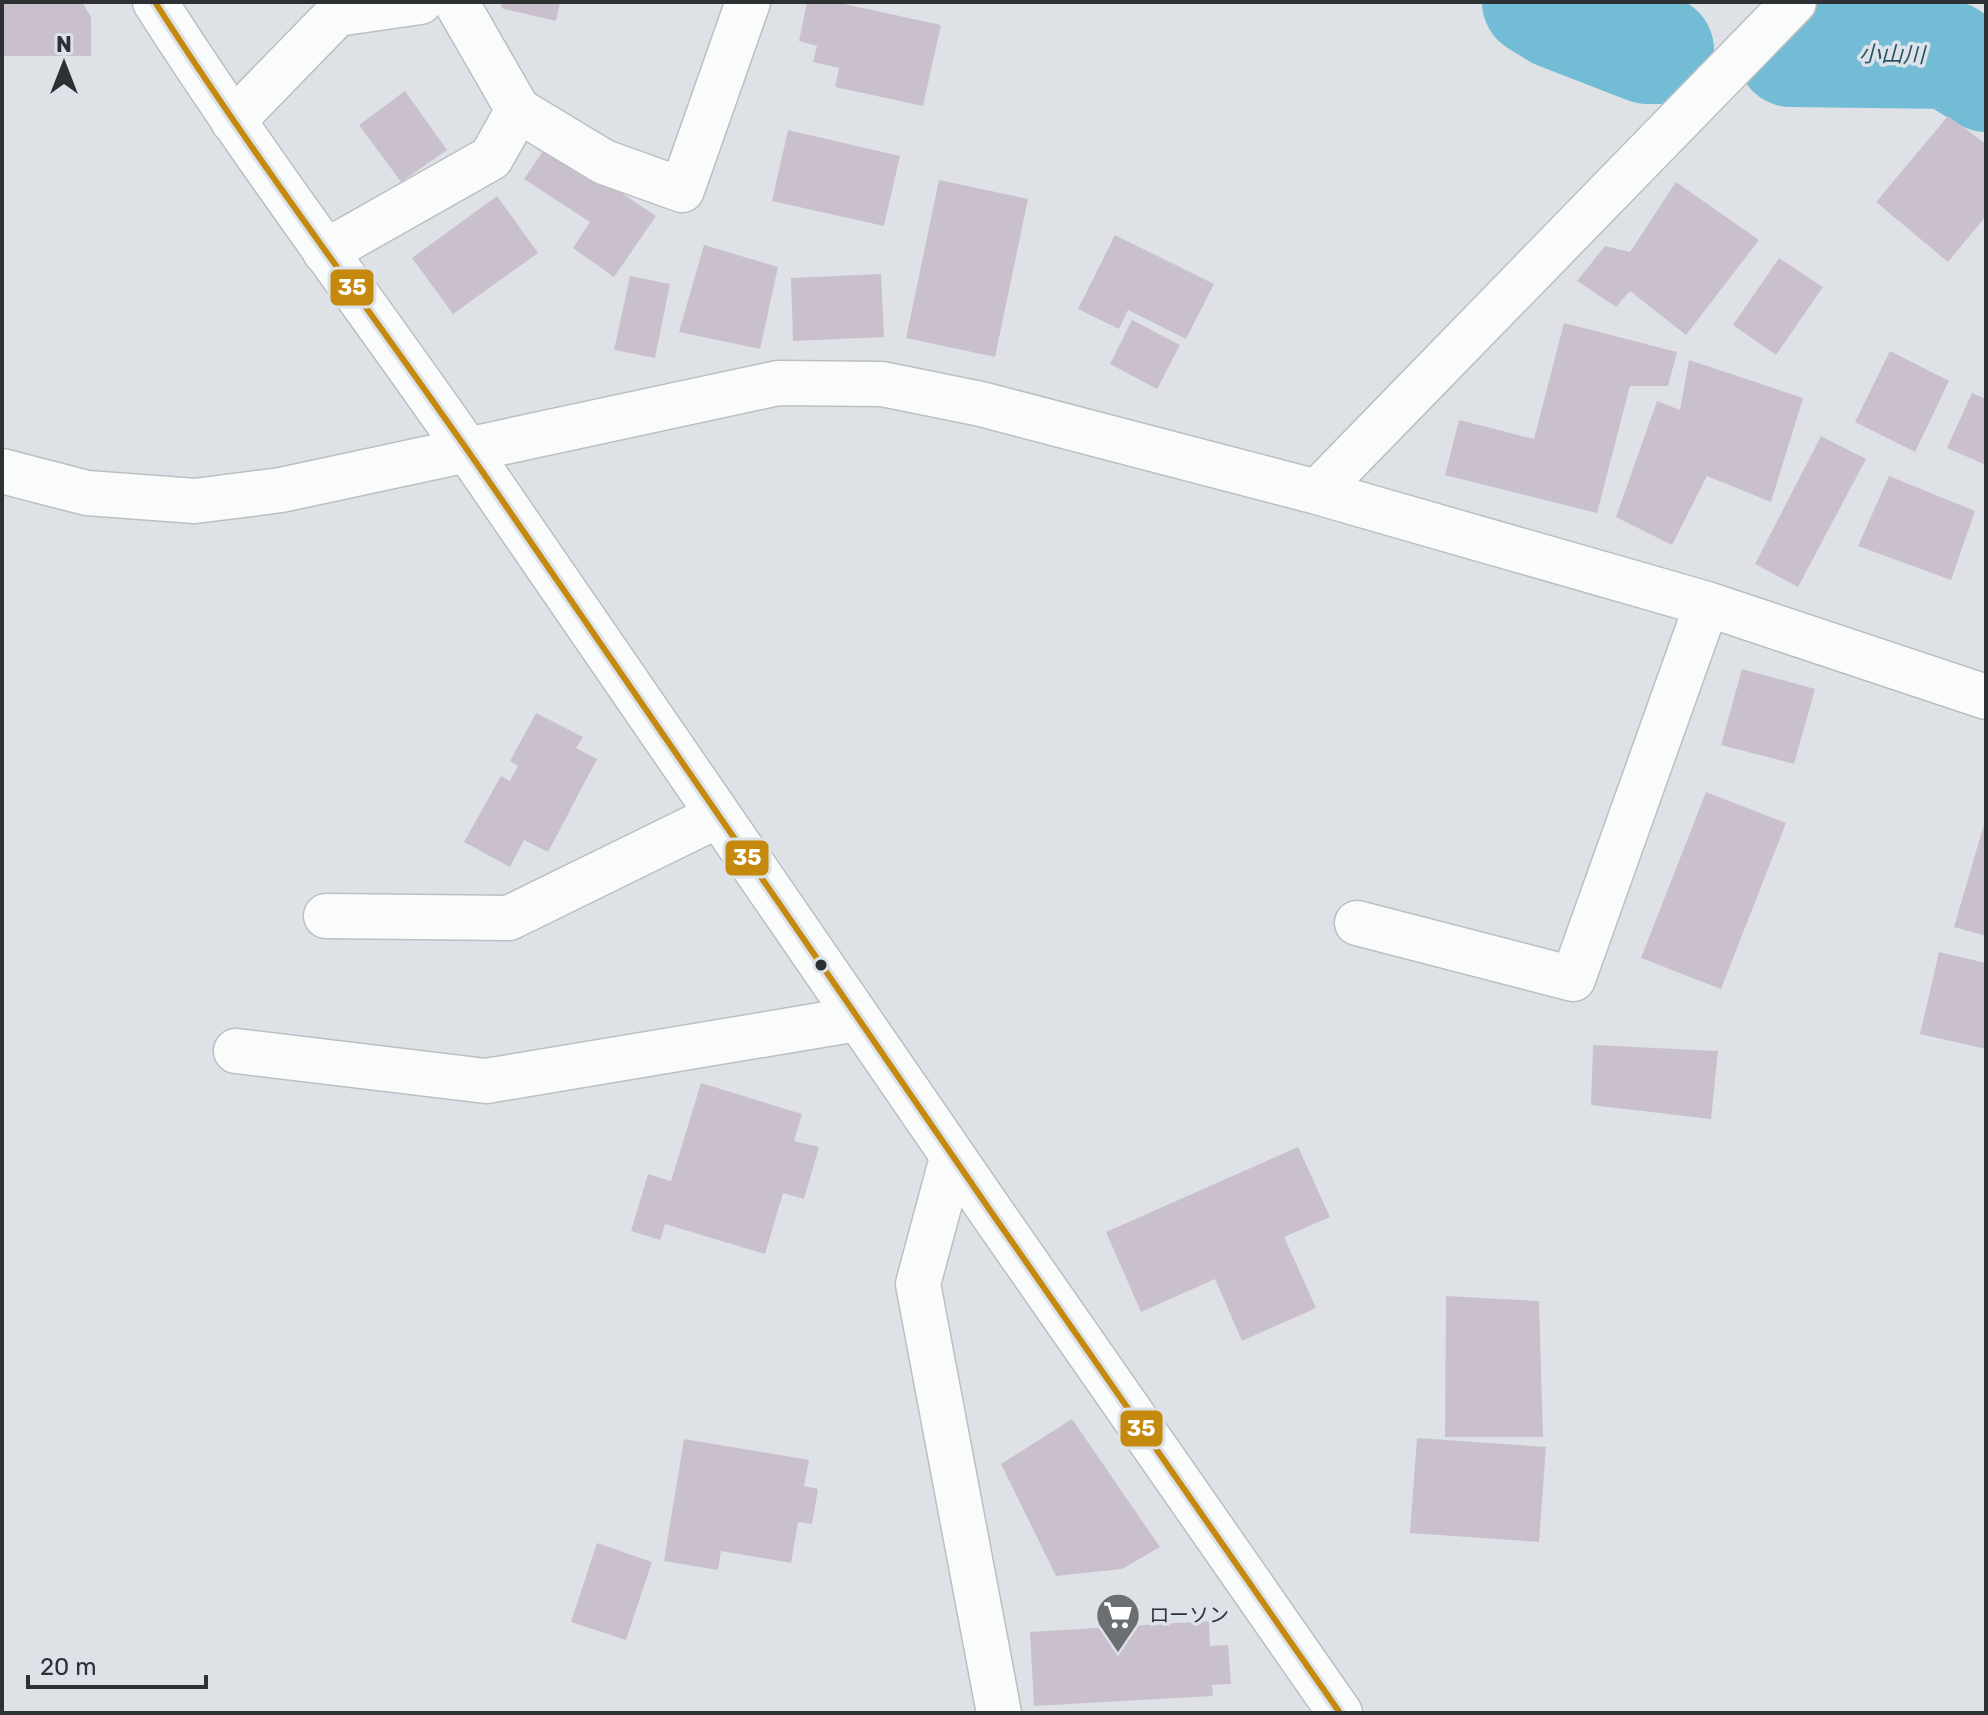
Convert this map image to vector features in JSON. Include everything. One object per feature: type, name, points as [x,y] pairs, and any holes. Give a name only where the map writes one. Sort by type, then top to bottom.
[{"type":"street","points":[[155,2],[233,121],[468,451],[952,1158],[1340,1713]]},
{"type":"street","points":[[233,121],[337,14],[420,2]]},
{"type":"street","points":[[456,2],[518,110],[604,162],[682,190],[748,2]]},
{"type":"street","points":[[1317,492],[1785,12]]},
{"type":"street","points":[[325,252],[491,158],[518,110]]},
{"type":"street","points":[[2,471],[87,493],[195,501],[281,490],[468,451],[646,408],[778,383],[882,384],[981,404],[1317,492],[1707,604],[1986,697]]},
{"type":"street","points":[[1357,923],[1573,979],[1707,604]]},
{"type":"street","points":[[326,916],[509,918],[717,816]]},
{"type":"street","points":[[236,1051],[486,1081],[857,1019]]},
{"type":"street","points":[[952,1158],[918,1284],[999,1713]]},
{"type":"building","points":[[2,2],[82,2],[91,17],[91,56],[2,56]]},
{"type":"building","points":[[502,2],[560,2],[556,21],[501,8]]},
{"type":"building","points":[[807,2],[835,2],[941,25],[923,106],[835,87],[839,68],[813,62],[817,46],[799,41]]},
{"type":"building","points":[[405,91],[447,150],[401,182],[359,125]]},
{"type":"building","points":[[1948,116],[1986,144],[1986,216],[1948,262],[1876,202]]},
{"type":"building","points":[[788,130],[900,156],[884,226],[772,201]]},
{"type":"building","points":[[548,144],[656,216],[614,277],[573,248],[590,222],[524,179]]},
{"type":"building","points":[[939,180],[1028,199],[995,357],[906,338]]},
{"type":"building","points":[[1676,182],[1759,240],[1686,335],[1630,291],[1616,307],[1577,281],[1605,246],[1630,252]]},
{"type":"building","points":[[497,196],[538,253],[453,314],[412,258]]},
{"type":"building","points":[[1115,235],[1214,284],[1186,339],[1128,310],[1119,329],[1078,309]]},
{"type":"building","points":[[704,245],[778,267],[760,349],[679,332]]},
{"type":"building","points":[[1779,258],[1823,287],[1776,355],[1733,325]]},
{"type":"building","points":[[881,274],[884,337],[793,341],[791,278]]},
{"type":"building","points":[[630,276],[670,284],[655,358],[614,350]]},
{"type":"building","points":[[1132,320],[1180,345],[1157,389],[1110,364]]},
{"type":"building","points":[[1564,323],[1677,352],[1668,386],[1630,386],[1597,513],[1445,475],[1459,420],[1534,439]]},
{"type":"building","points":[[1890,351],[1949,381],[1915,452],[1855,422]]},
{"type":"building","points":[[1689,360],[1803,398],[1771,502],[1707,476],[1672,545],[1616,517],[1657,401],[1680,410]]},
{"type":"building","points":[[1972,393],[1986,399],[1986,465],[1947,448]]},
{"type":"building","points":[[1821,436],[1866,459],[1798,587],[1755,564]]},
{"type":"building","points":[[1889,476],[1975,511],[1951,580],[1858,546]]},
{"type":"building","points":[[1742,669],[1815,689],[1794,764],[1721,745]]},
{"type":"building","points":[[536,713],[583,737],[576,748],[597,759],[548,852],[524,840],[510,867],[464,842],[501,776],[510,781],[518,766],[510,761]]},
{"type":"building","points":[[1706,792],[1786,823],[1721,989],[1641,958]]},
{"type":"building","points":[[1986,821],[1986,936],[1954,927]]},
{"type":"building","points":[[1939,952],[1986,963],[1986,1049],[1920,1034]]},
{"type":"building","points":[[1593,1045],[1718,1051],[1711,1119],[1591,1105]]},
{"type":"building","points":[[701,1083],[802,1114],[794,1141],[819,1147],[804,1199],[783,1193],[765,1254],[665,1224],[660,1240],[631,1231],[648,1174],[671,1181]]},
{"type":"building","points":[[1298,1147],[1330,1217],[1284,1237],[1316,1308],[1242,1341],[1215,1279],[1141,1312],[1106,1232]]},
{"type":"building","points":[[1446,1296],[1539,1301],[1543,1437],[1445,1437]]},
{"type":"building","points":[[1072,1419],[1160,1547],[1122,1569],[1056,1576],[1001,1464]]},
{"type":"building","points":[[1417,1438],[1546,1447],[1539,1542],[1410,1533]]},
{"type":"building","points":[[684,1439],[809,1460],[804,1486],[818,1489],[812,1524],[798,1522],[791,1563],[721,1551],[718,1570],[664,1561]]},
{"type":"building","points":[[597,1543],[652,1562],[626,1640],[571,1622]]},
{"type":"building","points":[[1209,1621],[1210,1646],[1228,1645],[1231,1684],[1212,1685],[1213,1696],[1034,1706],[1030,1632]]},
{"type":"waterway","name":"小山川","points":[[1536,2],[1557,15],[1647,50],[1660,50]]},
{"type":"waterway","name":"小山川","points":[[1791,53],[1949,55],[1986,78]]},
{"type":"transit line","name":"35","points":[[155,2],[235,122],[484,474],[910,1095],[1340,1713]]},
{"type":"place","name":"ローソン","points":[[1118,1654]]}]
